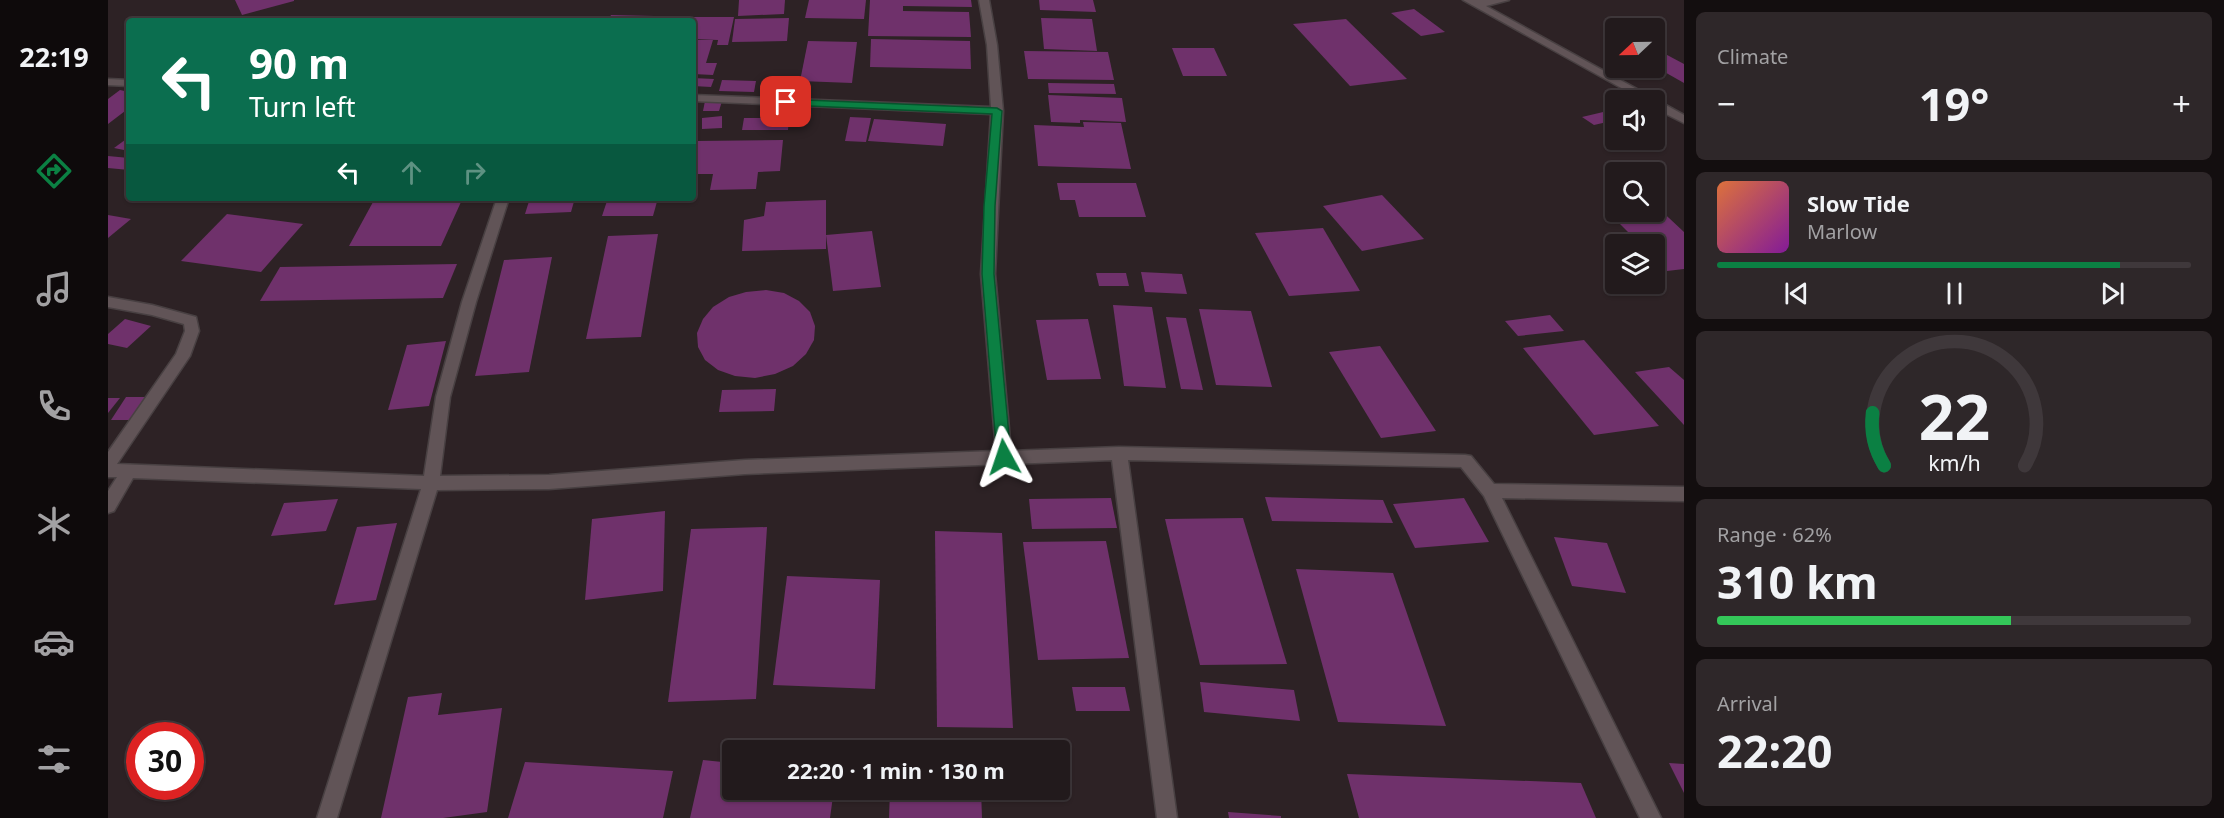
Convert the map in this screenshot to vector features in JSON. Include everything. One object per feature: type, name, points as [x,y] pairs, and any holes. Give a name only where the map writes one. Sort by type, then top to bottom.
[{"type":"street","points":[[984,0],[992,45],[997,111],[988,274],[1004,457]]},
{"type":"street","points":[[1472,2],[1504,0]]},
{"type":"street","points":[[1472,2],[1632,90]]},
{"type":"street","points":[[108,82],[126,83]]},
{"type":"street","points":[[696,98],[997,111]]},
{"type":"street","points":[[1665,109],[1684,119]]},
{"type":"street","points":[[327,818],[431,483],[443,397],[502,201]]},
{"type":"street","points":[[108,302],[152,310],[191,321],[192,331],[183,356],[108,464]]},
{"type":"street","points":[[1119,453],[1167,818]]},
{"type":"street","points":[[108,470],[431,483],[549,482],[746,467],[1119,453],[1465,461],[1490,491],[1651,818]]},
{"type":"street","points":[[108,506],[128,472]]},
{"type":"street","points":[[1490,491],[1684,494]]},
{"type":"building","points":[[235,0],[294,0],[294,1],[242,15]]},
{"type":"building","points":[[739,0],[785,0],[784,14],[738,16]]},
{"type":"building","points":[[809,0],[866,0],[864,19],[805,18]]},
{"type":"building","points":[[870,0],[971,0],[972,7],[903,6],[903,11],[969,12],[971,37],[868,36]]},
{"type":"building","points":[[1039,0],[1093,0],[1096,12],[1040,10]]},
{"type":"building","points":[[1414,9],[1445,32],[1421,36],[1391,13]]},
{"type":"building","points":[[611,15],[655,16],[654,18],[610,18]]},
{"type":"building","points":[[734,17],[728,45],[717,45],[718,40],[696,39],[696,18],[678,18]]},
{"type":"building","points":[[789,18],[787,41],[732,42],[735,19]]},
{"type":"building","points":[[1041,18],[1092,19],[1097,51],[1044,49]]},
{"type":"building","points":[[1346,19],[1407,79],[1350,86],[1293,24]]},
{"type":"building","points":[[871,39],[970,41],[971,69],[870,67]]},
{"type":"building","points":[[696,40],[713,40],[706,63],[717,63],[713,75],[696,74]]},
{"type":"building","points":[[808,41],[857,42],[852,83],[800,81]]},
{"type":"building","points":[[1172,48],[1214,48],[1227,76],[1183,76]]},
{"type":"building","points":[[1024,51],[1108,52],[1114,80],[1028,79]]},
{"type":"building","points":[[1665,54],[1684,64],[1684,83],[1665,72]]},
{"type":"building","points":[[696,78],[714,79],[711,87],[696,86]]},
{"type":"building","points":[[722,80],[756,81],[754,92],[719,91]]},
{"type":"building","points":[[1048,83],[1114,84],[1116,94],[1049,93]]},
{"type":"building","points":[[120,90],[126,91],[126,110],[108,124],[108,99]]},
{"type":"building","points":[[1048,95],[1122,98],[1126,122],[1080,120],[1080,123],[1051,122]]},
{"type":"building","points":[[705,101],[722,101],[719,111],[703,111]]},
{"type":"building","points":[[1605,112],[1605,122],[1594,125],[1582,117]]},
{"type":"building","points":[[722,116],[722,128],[702,129],[702,118]]},
{"type":"building","points":[[850,117],[871,118],[866,142],[845,141]]},
{"type":"building","points":[[744,118],[789,118],[788,130],[742,130]]},
{"type":"building","points":[[874,119],[946,124],[943,146],[868,141]]},
{"type":"building","points":[[1083,122],[1121,123],[1131,169],[1038,166],[1034,125],[1084,127]]},
{"type":"building","points":[[126,139],[126,150],[114,148]]},
{"type":"building","points":[[783,140],[780,171],[758,172],[756,189],[710,190],[713,174],[696,174],[696,141]]},
{"type":"building","points":[[108,156],[126,158],[126,170],[108,168]]},
{"type":"building","points":[[1057,183],[1136,183],[1146,217],[1079,217],[1075,200],[1060,200]]},
{"type":"building","points":[[1382,195],[1424,239],[1362,251],[1323,206]]},
{"type":"building","points":[[826,200],[826,249],[742,251],[744,220],[764,216],[766,202]]},
{"type":"building","points":[[529,201],[574,201],[571,212],[525,214]]},
{"type":"building","points":[[607,201],[657,201],[653,216],[602,216]]},
{"type":"building","points":[[373,202],[461,202],[441,246],[349,246]]},
{"type":"building","points":[[227,214],[303,224],[261,272],[181,261]]},
{"type":"building","points":[[1665,214],[1684,232],[1684,269],[1667,271],[1665,269],[1665,234],[1630,234],[1618,222],[1665,222]]},
{"type":"building","points":[[108,215],[131,219],[108,238]]},
{"type":"building","points":[[1323,228],[1360,291],[1289,296],[1255,233]]},
{"type":"building","points":[[872,231],[881,287],[833,291],[826,235]]},
{"type":"building","points":[[658,234],[641,337],[586,339],[608,236]]},
{"type":"building","points":[[552,257],[529,372],[475,376],[504,260]]},
{"type":"building","points":[[457,264],[443,298],[260,301],[280,267]]},
{"type":"building","points":[[1141,272],[1182,274],[1187,294],[1145,292]]},
{"type":"building","points":[[1096,273],[1126,273],[1129,286],[1099,286]]},
{"type":"building","points":[[766,290],[784,293],[799,301],[810,312],[815,326],[814,340],[806,354],[793,366],[775,374],[755,378],[735,376],[718,370],[705,360],[698,347],[697,333],[703,319],[713,307],[729,297]]},
{"type":"building","points":[[1113,305],[1152,307],[1166,388],[1124,386]]},
{"type":"building","points":[[1199,309],[1251,311],[1272,387],[1216,385]]},
{"type":"building","points":[[1550,315],[1564,331],[1518,336],[1505,321]]},
{"type":"building","points":[[1166,317],[1186,318],[1203,390],[1181,389]]},
{"type":"building","points":[[125,319],[151,326],[127,348],[108,344],[108,334]]},
{"type":"building","points":[[1088,319],[1101,379],[1047,380],[1036,320]]},
{"type":"building","points":[[1584,340],[1659,426],[1594,435],[1523,348]]},
{"type":"building","points":[[446,341],[429,406],[388,410],[407,345]]},
{"type":"building","points":[[1380,346],[1436,431],[1381,438],[1329,352]]},
{"type":"building","points":[[1669,367],[1684,380],[1684,425],[1635,372]]},
{"type":"building","points":[[776,389],[774,411],[719,412],[722,390]]},
{"type":"building","points":[[126,397],[147,397],[132,420],[111,420]]},
{"type":"building","points":[[108,398],[120,398],[108,413]]},
{"type":"building","points":[[1265,497],[1383,500],[1393,523],[1272,521]]},
{"type":"building","points":[[1111,498],[1117,528],[1032,529],[1029,499]]},
{"type":"building","points":[[1464,498],[1489,542],[1415,548],[1393,504]]},
{"type":"building","points":[[338,499],[326,531],[271,536],[284,503]]},
{"type":"building","points":[[665,511],[663,591],[585,600],[592,519]]},
{"type":"building","points":[[1243,518],[1287,664],[1200,665],[1165,519]]},
{"type":"building","points":[[397,523],[376,600],[334,605],[357,527]]},
{"type":"building","points":[[767,527],[756,699],[668,702],[691,529]]},
{"type":"building","points":[[935,531],[1002,533],[1013,728],[937,727]]},
{"type":"building","points":[[1554,537],[1607,543],[1626,593],[1572,586]]},
{"type":"building","points":[[1106,541],[1129,658],[1038,660],[1023,542]]},
{"type":"building","points":[[1296,569],[1393,573],[1446,726],[1338,722]]},
{"type":"building","points":[[787,576],[880,580],[875,689],[773,685]]},
{"type":"building","points":[[1200,682],[1294,690],[1300,721],[1204,712]]},
{"type":"building","points":[[1072,687],[1125,687],[1130,711],[1076,711]]},
{"type":"building","points":[[442,693],[438,715],[502,708],[487,812],[443,818],[381,818],[408,697]]},
{"type":"building","points":[[703,760],[722,762],[722,800],[832,800],[830,818],[690,818]]},
{"type":"building","points":[[525,762],[673,771],[663,818],[508,818]]},
{"type":"building","points":[[1669,763],[1684,764],[1684,793]]},
{"type":"building","points":[[1347,774],[1581,783],[1596,818],[1359,818]]},
{"type":"building","points":[[890,800],[981,800],[982,818],[889,818]]},
{"type":"building","points":[[1228,812],[1281,816],[1281,818],[1229,818]]},
{"type":"route","points":[[786,102],[997,111],[988,274],[1004,457]]}]
